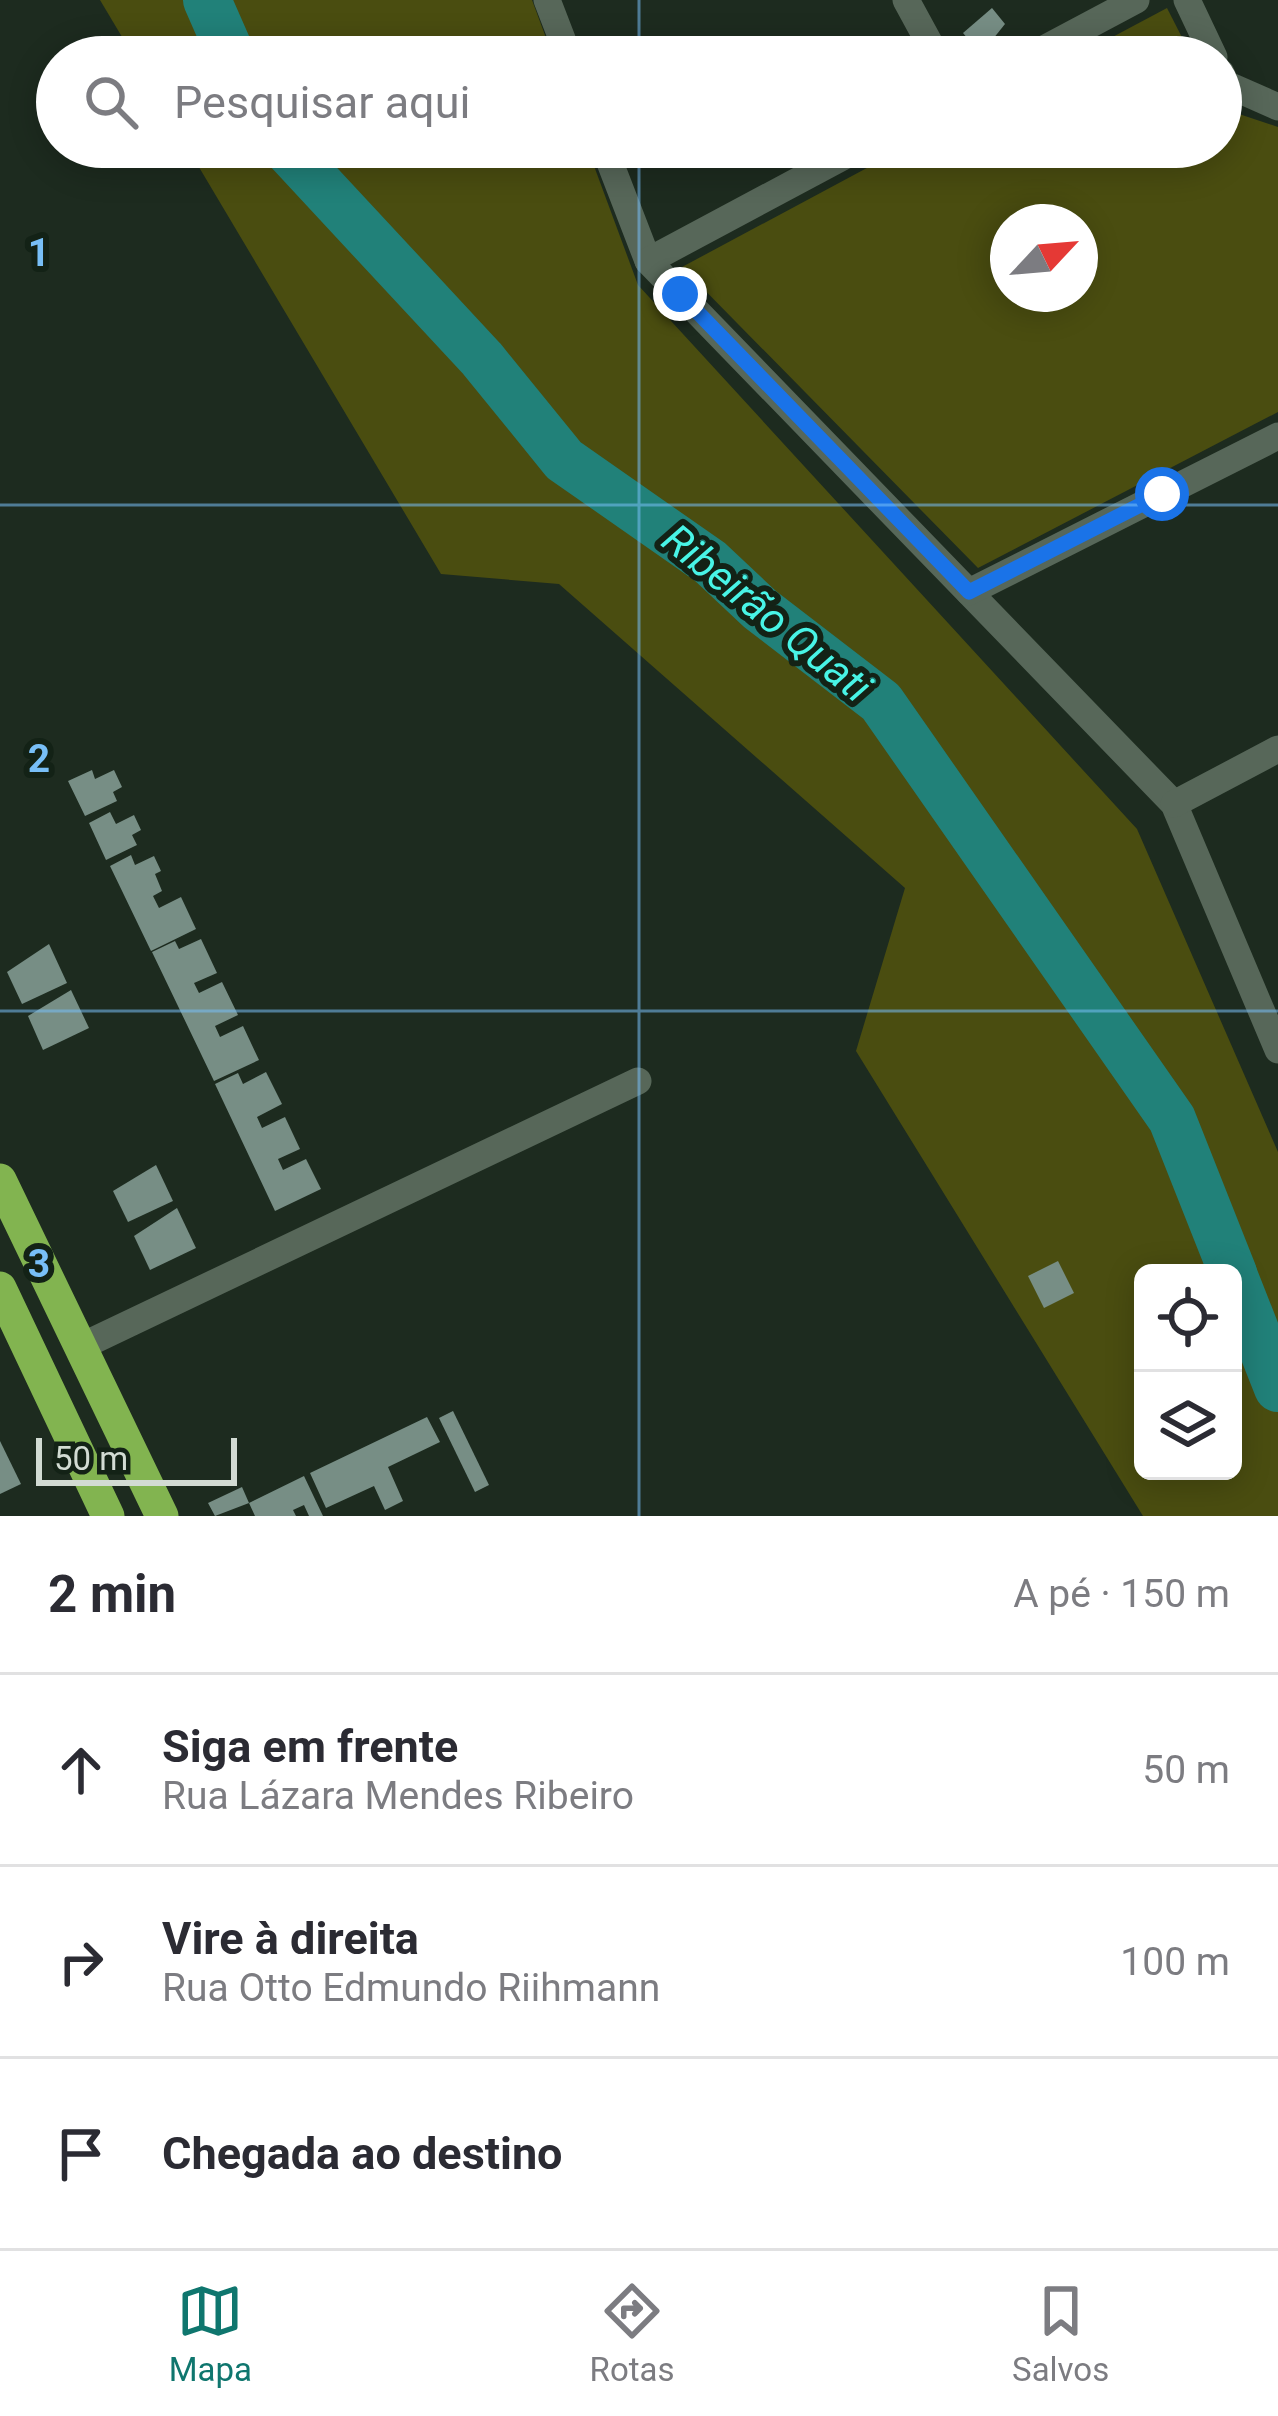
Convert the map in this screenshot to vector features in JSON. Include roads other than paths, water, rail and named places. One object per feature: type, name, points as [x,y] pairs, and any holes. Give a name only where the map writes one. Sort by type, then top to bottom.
[{"type":"highway","points":[[0,1180],[162,1516]]},
{"type":"highway","points":[[0,1288],[108,1516]]},
{"type":"street","points":[[547,0],[561,36]]},
{"type":"street","points":[[906,0],[926,36]]},
{"type":"street","points":[[1068,36],[1136,0]]},
{"type":"street","points":[[1187,0],[1204,36]]},
{"type":"street","points":[[1242,90],[1278,106]]},
{"type":"street","points":[[612,168],[649,261],[1174,804],[1278,1050]]},
{"type":"street","points":[[649,261],[822,168]]},
{"type":"street","points":[[969,592],[1278,436]]},
{"type":"street","points":[[1174,804],[1278,749]]},
{"type":"street","points":[[80,1346],[638,1081]]},
{"type":"waterway","name":"Ribeirão Quati","points":[[207,0],[223,36]]},
{"type":"waterway","name":"Ribeirão Quati","points":[[305,168],[482,359],[564,460],[710,562],[760,609],[881,702],[1172,1119],[1229,1264]]},
{"type":"waterway","name":"Ribeirão Quati","points":[[1242,1297],[1278,1388]]}]
